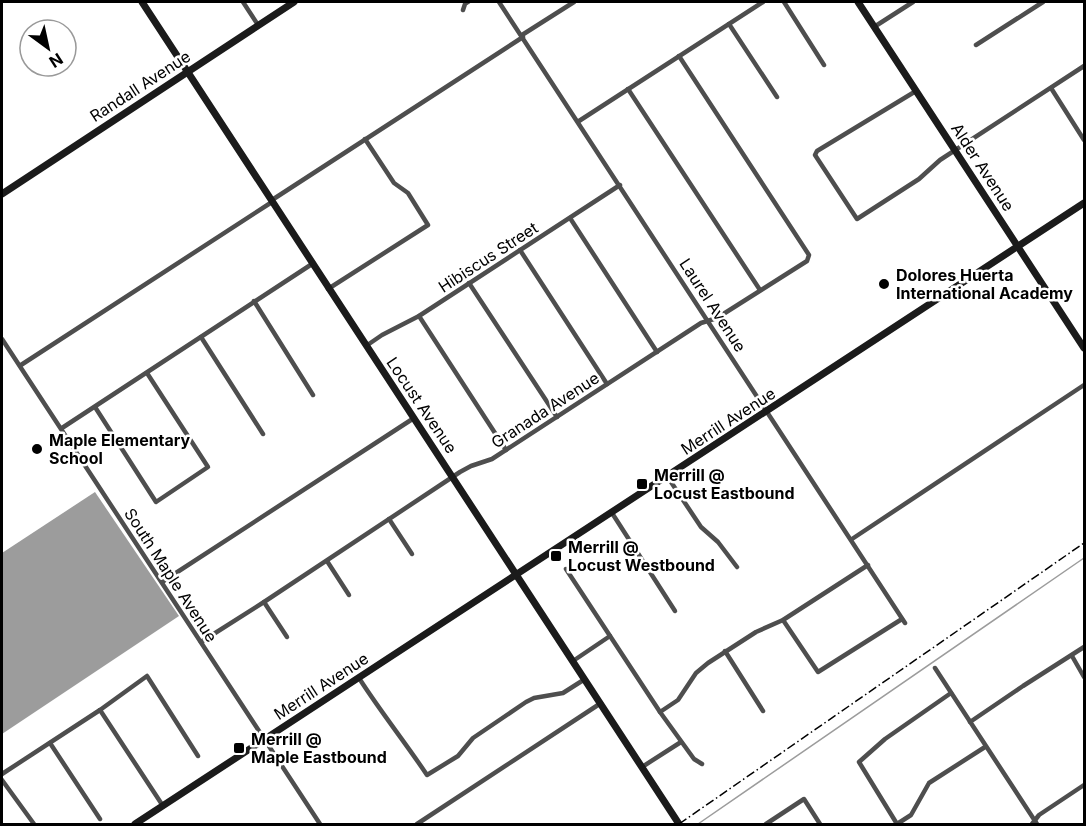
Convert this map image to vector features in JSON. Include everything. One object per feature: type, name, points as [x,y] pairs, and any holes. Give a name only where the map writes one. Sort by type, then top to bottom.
[{"type":"main road","name":"Locust Avenue","points":[[142,2],[679,825]]},
{"type":"main road","name":"Randall Avenue","points":[[2,194],[294,2]]},
{"type":"main road","name":"Alder Avenue","points":[[858,2],[1084,348]]},
{"type":"main road","name":"Merrill Avenue","points":[[135,825],[1084,203]]},
{"type":"street","points":[[243,2],[258,25]]},
{"type":"street","points":[[463,10],[468,2]]},
{"type":"street","name":"Laurel Avenue","points":[[500,2],[904,621],[818,672],[783,620]]},
{"type":"street","points":[[21,365],[574,2]]},
{"type":"street","points":[[579,121],[763,2]]},
{"type":"street","points":[[784,2],[824,65]]},
{"type":"street","points":[[874,27],[913,2]]},
{"type":"street","points":[[976,45],[1043,2]]},
{"type":"street","points":[[729,24],[777,97]]},
{"type":"street","name":"Granada Avenue","points":[[201,642],[453,477],[471,466],[492,459],[701,322],[717,318],[807,261],[808,255],[679,56]]},
{"type":"street","points":[[916,90],[880,114],[851,129],[817,151],[815,155],[857,219],[924,176],[940,160],[1084,66]]},
{"type":"street","points":[[1051,88],[1084,140]]},
{"type":"street","points":[[628,89],[760,290]]},
{"type":"street","points":[[328,289],[428,225],[408,193],[394,183],[365,139]]},
{"type":"street","name":"Hibiscus Street","points":[[366,346],[419,316],[620,185]]},
{"type":"street","points":[[570,218],[657,352]]},
{"type":"street","points":[[520,250],[607,384]]},
{"type":"street","points":[[62,428],[312,264]]},
{"type":"street","points":[[469,283],[557,417]]},
{"type":"street","points":[[254,302],[314,395]]},
{"type":"street","points":[[419,316],[506,450]]},
{"type":"street","points":[[201,337],[262,434]]},
{"type":"street","name":"South Maple Avenue","points":[[2,339],[320,825]]},
{"type":"street","points":[[95,407],[156,502],[208,467],[147,373]]},
{"type":"street","points":[[852,539],[1084,385]]},
{"type":"street","points":[[162,582],[414,418]]},
{"type":"street","points":[[667,476],[701,527],[718,542],[737,567]]},
{"type":"street","points":[[612,513],[675,611]]},
{"type":"street","points":[[389,519],[412,554]]},
{"type":"street","points":[[327,561],[349,595]]},
{"type":"street","points":[[660,712],[678,700],[696,673],[726,651],[756,632],[783,620],[868,565]]},
{"type":"street","points":[[566,569],[660,712],[694,759],[702,764]]},
{"type":"street","points":[[264,602],[287,637]]},
{"type":"street","points":[[573,661],[610,636]]},
{"type":"street","points":[[970,722],[1084,647]]},
{"type":"street","points":[[726,651],[763,711]]},
{"type":"street","points":[[1072,656],[1084,677]]},
{"type":"street","points":[[934,668],[1034,823],[1039,815],[1084,785]]},
{"type":"street","points":[[2,774],[100,710],[147,676],[198,756]]},
{"type":"street","points":[[359,678],[427,775],[458,756],[473,738],[526,702],[534,698],[563,693],[585,680]]},
{"type":"street","points":[[951,693],[885,739],[859,762],[897,824],[911,815],[929,783],[985,747]]},
{"type":"street","points":[[417,825],[601,703]]},
{"type":"street","points":[[100,710],[163,806]]},
{"type":"street","points":[[642,767],[681,742]]},
{"type":"street","points":[[50,743],[100,819]]},
{"type":"street","points":[[2,780],[33,825]]},
{"type":"street","points":[[766,825],[804,800],[820,825]]},
{"type":"shaded area","points":[[95,492],[179,616],[2,734],[2,553]]},
{"type":"waterway","points":[[698,824],[1084,558]]},
{"type":"railway","points":[[679,824],[1084,543]]},
{"type":"place","name":"Dolores Huerta International Academy","points":[[884,284]]},
{"type":"place","name":"Maple Elementary School","points":[[37,449]]},
{"type":"place","name":"Merrill @ Locust Eastbound","points":[[642,484]]},
{"type":"place","name":"Merrill @ Locust Westbound","points":[[556,556]]},
{"type":"place","name":"Merrill @ Maple Eastbound","points":[[239,748]]}]
